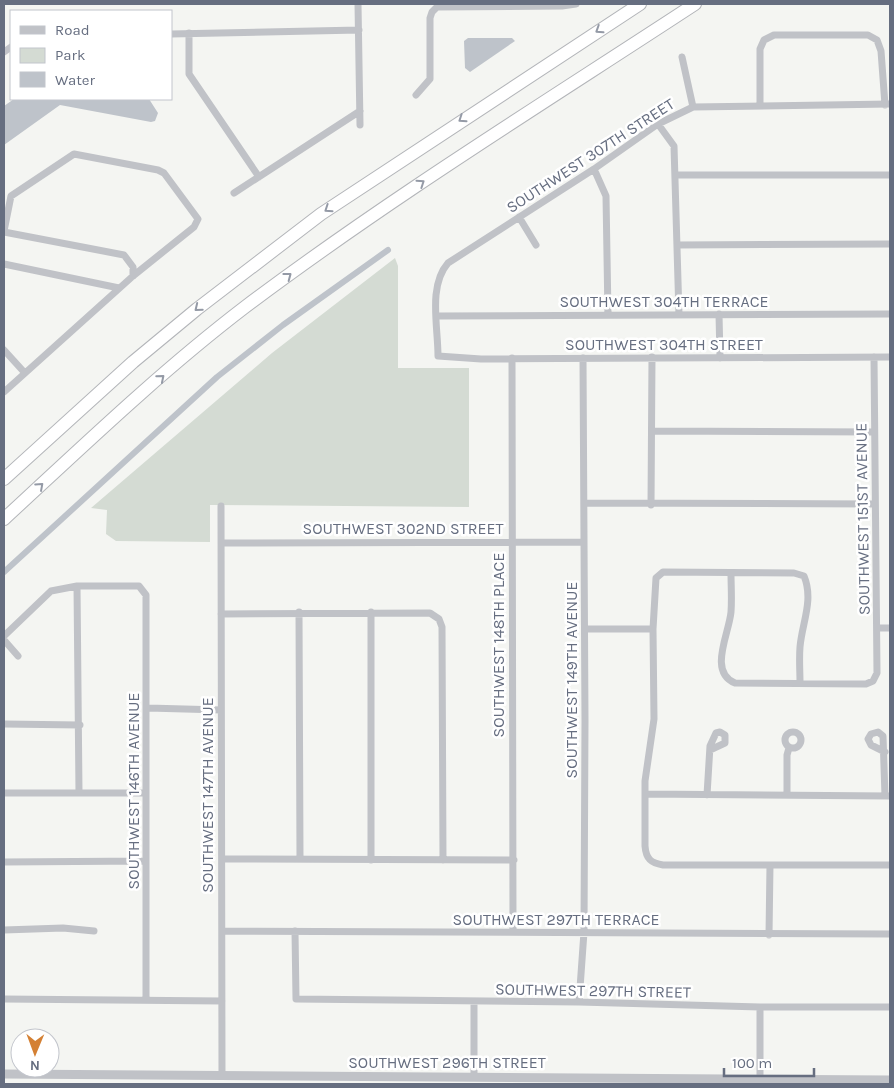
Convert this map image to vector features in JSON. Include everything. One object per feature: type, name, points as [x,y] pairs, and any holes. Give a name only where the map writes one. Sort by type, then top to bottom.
[{"type":"highway","points":[[4,479],[133,362],[197,309],[321,214],[640,4]]},
{"type":"highway","points":[[4,519],[157,381],[244,309],[344,234],[695,4]]},
{"type":"street","points":[[358,4],[360,125]]},
{"type":"street","points":[[416,95],[430,79],[430,18],[432,12],[437,7],[562,6],[576,4]]},
{"type":"street","points":[[172,34],[359,30]]},
{"type":"street","points":[[189,33],[189,74],[259,177]]},
{"type":"street","points":[[760,105],[760,49],[764,40],[774,35],[868,35],[877,40],[881,51],[888,104]]},
{"type":"street","points":[[682,57],[693,107]]},
{"type":"street","name":"SOUTHWEST 307TH STREET","points":[[437,316],[436,286],[440,272],[448,263],[594,169],[658,124],[693,107],[888,104]]},
{"type":"street","points":[[234,193],[360,111]]},
{"type":"street","points":[[658,124],[674,146],[677,175],[679,315]]},
{"type":"street","points":[[4,392],[133,276],[194,228],[198,222],[198,219],[164,173],[158,170],[74,154],[10,196],[4,232],[124,255],[133,268],[133,276]]},
{"type":"street","points":[[594,169],[606,196],[608,315]]},
{"type":"street","points":[[677,175],[890,175]]},
{"type":"street","points":[[519,217],[536,245]]},
{"type":"street","points":[[677,245],[890,244]]},
{"type":"street","points":[[4,264],[120,288]]},
{"type":"street","points":[[719,314],[720,358]]},
{"type":"street","name":"SOUTHWEST 304TH TERRACE","points":[[437,316],[890,314]]},
{"type":"street","name":"SOUTHWEST 304TH STREET","points":[[437,316],[438,356],[512,358],[890,357]]},
{"type":"street","points":[[4,350],[24,372]]},
{"type":"street","points":[[651,504],[653,431],[652,357]]},
{"type":"street","name":"SOUTHWEST 151ST AVENUE","points":[[800,683],[866,684],[873,681],[877,673],[874,357]]},
{"type":"street","name":"SOUTHWEST 148TH PLACE","points":[[512,358],[513,932]]},
{"type":"street","name":"SOUTHWEST 149TH AVENUE","points":[[579,1002],[584,932],[585,629],[583,358]]},
{"type":"street","points":[[653,431],[874,432]]},
{"type":"street","points":[[584,503],[876,504]]},
{"type":"street","name":"SOUTHWEST 147TH AVENUE","points":[[221,506],[222,1080]]},
{"type":"street","name":"SOUTHWEST 302ND STREET","points":[[221,542],[584,542]]},
{"type":"street","points":[[731,573],[730,613],[722,659],[722,673],[726,679],[735,683],[800,683],[800,646],[806,620],[808,586],[804,576],[794,573],[664,572],[656,578],[652,629],[654,719],[645,794],[645,853],[656,864],[890,865]]},
{"type":"street","points":[[4,636],[51,591],[76,586],[80,725],[79,793]]},
{"type":"street","name":"SOUTHWEST 146TH AVENUE","points":[[76,586],[139,586],[146,595],[148,708],[146,1000]]},
{"type":"street","points":[[221,614],[299,612],[430,613],[439,619],[442,627],[443,860]]},
{"type":"street","points":[[299,612],[300,859]]},
{"type":"street","points":[[371,612],[371,860]]},
{"type":"street","points":[[877,628],[890,628]]},
{"type":"street","points":[[585,629],[652,629]]},
{"type":"street","points":[[4,640],[18,656]]},
{"type":"street","points":[[148,708],[221,710]]},
{"type":"street","points":[[4,724],[80,725]]},
{"type":"street","points":[[787,795],[787,755],[789,748]]},
{"type":"street","points":[[707,795],[710,750]]},
{"type":"street","points":[[645,794],[888,796],[885,752]]},
{"type":"street","points":[[4,794],[146,793]]},
{"type":"street","points":[[222,859],[514,860]]},
{"type":"street","points":[[4,862],[146,861]]},
{"type":"street","points":[[769,935],[770,865]]},
{"type":"street","points":[[4,930],[63,928],[94,931]]},
{"type":"street","name":"SOUTHWEST 297TH STREET","points":[[295,930],[296,999],[579,1002],[760,1007],[890,1007]]},
{"type":"street","name":"SOUTHWEST 297TH TERRACE","points":[[222,931],[584,932],[769,935],[890,934]]},
{"type":"street","points":[[4,999],[222,1000]]},
{"type":"street","points":[[474,1002],[474,1077]]},
{"type":"street","points":[[760,1007],[760,1082]]},
{"type":"street","name":"SOUTHWEST 296TH STREET","points":[[4,1074],[222,1080],[367,1080],[474,1077],[760,1082],[890,1080]]},
{"type":"green space","points":[[395,258],[398,266],[398,368],[469,368],[469,507],[210,505],[210,542],[116,541],[106,534],[107,510],[91,508],[272,353]]},
{"type":"water","points":[[468,38],[512,38],[515,41],[470,72],[465,68],[464,41]]},
{"type":"water","points":[[13,100],[150,100],[158,113],[155,121],[151,122],[60,105],[4,145],[4,106]]},
{"type":"waterway","points":[[4,572],[217,377],[283,325],[388,250]]}]
